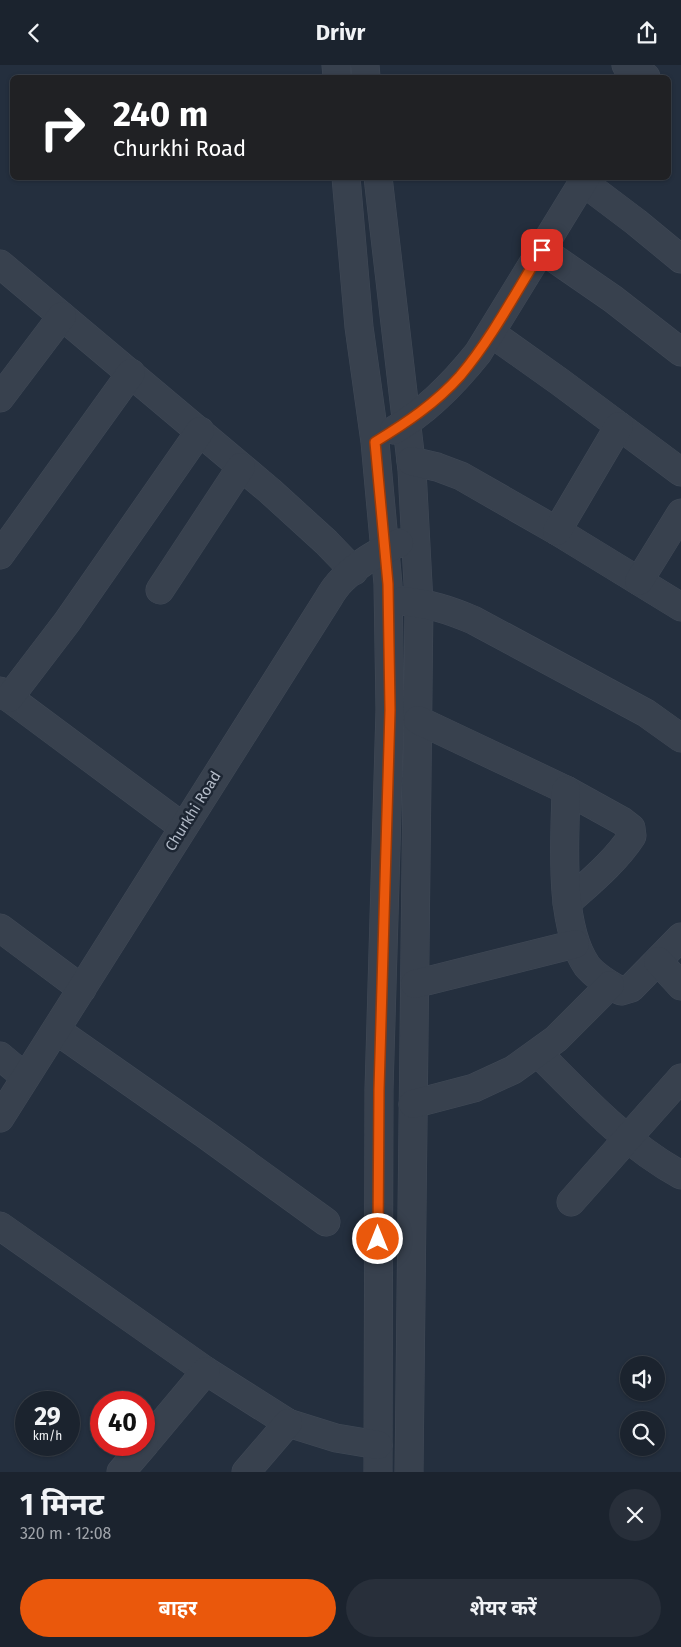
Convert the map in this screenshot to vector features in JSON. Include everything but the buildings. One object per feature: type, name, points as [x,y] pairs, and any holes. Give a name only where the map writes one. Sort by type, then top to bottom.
[{"type":"street","points":[[626,65],[644,75]]},
{"type":"street","points":[[346,180],[359,327],[375,442],[389,600],[390,710],[379,1090],[378,1472]]},
{"type":"street","points":[[378,180],[407,423],[416,535],[419,603],[410,1472]]},
{"type":"street","points":[[375,442],[407,423],[459,377],[491,333],[585,180],[681,259]]},
{"type":"street","points":[[542,250],[613,299],[681,352]]},
{"type":"street","points":[[0,264],[242,467],[326,542],[354,571]]},
{"type":"street","points":[[0,398],[62,316]]},
{"type":"street","points":[[491,333],[560,381],[681,472]]},
{"type":"street","points":[[0,555],[131,373]]},
{"type":"street","points":[[557,531],[619,426]]},
{"type":"street","points":[[183,827],[4,694],[68,622],[200,431]]},
{"type":"street","points":[[410,461],[437,467],[461,476],[557,531],[681,607]]},
{"type":"street","points":[[160,590],[242,467]]},
{"type":"street","points":[[640,581],[681,513]]},
{"type":"street","name":"Churkhi Road","points":[[0,1118],[328,599],[342,580],[354,571],[385,549],[416,535]]},
{"type":"street","points":[[389,600],[419,603],[447,609],[473,620],[646,713],[681,738]]},
{"type":"street","points":[[418,720],[566,790],[622,821],[631,828],[632,837],[600,873],[567,903]]},
{"type":"street","points":[[566,790],[567,903],[575,944],[588,967],[610,985],[621,991],[631,988],[681,937]]},
{"type":"street","points":[[0,928],[82,989]]},
{"type":"street","points":[[415,984],[575,944]]},
{"type":"street","points":[[658,961],[681,986]]},
{"type":"street","points":[[413,1104],[474,1089],[512,1070],[556,1039],[610,985]]},
{"type":"street","points":[[56,1030],[326,1222]]},
{"type":"street","points":[[538,1053],[588,1104],[628,1138],[669,1168],[681,1174]]},
{"type":"street","points":[[0,1056],[25,1077]]},
{"type":"street","points":[[571,1201],[681,1078]]},
{"type":"street","points":[[0,1226],[206,1371],[288,1423],[336,1438],[378,1445]]},
{"type":"street","points":[[155,1432],[206,1371]]},
{"type":"street","points":[[246,1472],[288,1423]]},
{"type":"street","points":[[121,1472],[135,1456]]},
{"type":"route","points":[[378,1239],[379,1090],[390,710],[388,584],[375,442],[407,423],[459,377],[478,353],[542,250]]}]
